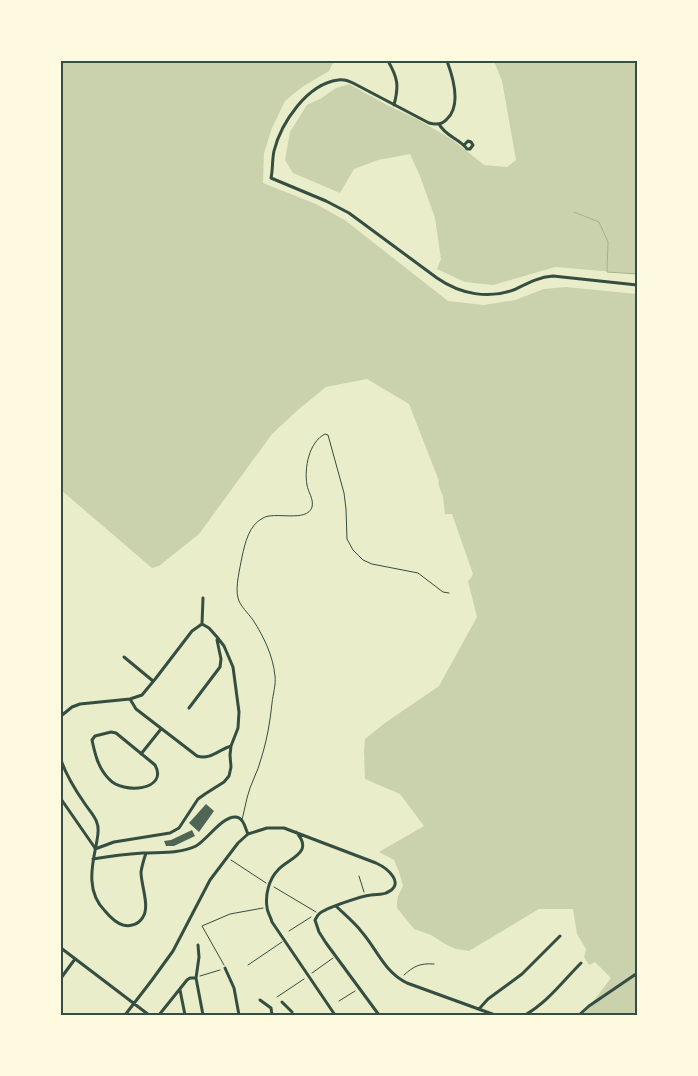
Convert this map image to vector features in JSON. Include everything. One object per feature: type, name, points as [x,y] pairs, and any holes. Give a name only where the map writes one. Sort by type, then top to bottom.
[{"type":"street","points":[[388,61],[396,75],[398,89],[394,105]]},
{"type":"street","points":[[447,61],[453,83],[454,104],[448,119],[439,124],[429,123],[353,83],[340,79],[328,82],[318,88],[302,101],[284,126],[274,153],[271,178],[326,201],[349,213],[443,283],[463,292],[485,295],[500,293],[515,289],[539,278],[553,276],[637,284]]},
{"type":"street","points":[[439,124],[442,130],[464,145]]},
{"type":"street","points":[[202,624],[203,598]]},
{"type":"street","points":[[95,848],[114,842],[170,833],[179,828],[198,799],[224,782],[229,776],[231,746],[238,728],[239,712],[233,667],[224,646],[209,628],[202,624]]},
{"type":"street","points":[[61,716],[72,707],[80,704],[130,699],[142,695],[192,631],[202,624]]},
{"type":"street","points":[[189,708],[220,668],[221,659],[217,637]]},
{"type":"street","points":[[124,658],[153,681]]},
{"type":"street","points":[[130,699],[136,709],[200,757],[209,757],[231,746]]},
{"type":"street","points":[[141,754],[161,728]]},
{"type":"street","points":[[113,732],[141,754],[156,767],[157,777],[147,786],[136,789],[124,788],[112,783],[104,774],[97,761],[92,739],[95,736],[113,732]]},
{"type":"street","points":[[61,760],[97,823],[98,834],[91,877],[94,894],[100,906],[109,916],[126,926],[141,920],[146,908],[141,873],[146,853]]},
{"type":"street","points":[[61,799],[95,848]]},
{"type":"street","points":[[93,859],[182,850],[195,846],[227,819],[235,817],[242,820],[248,834]]},
{"type":"street","points":[[124,1015],[173,951],[206,886],[238,843],[248,834],[272,827],[296,831],[376,863],[391,872],[395,880],[394,887],[385,894],[365,896],[325,910],[315,920],[316,926],[326,943],[379,1015]]},
{"type":"street","points":[[296,831],[302,842],[301,852],[274,874],[269,885],[267,908],[272,922],[335,1015]]},
{"type":"street","points":[[336,906],[360,929],[388,969],[400,979],[495,1015]]},
{"type":"street","points":[[479,1009],[488,999],[522,974],[560,936]]},
{"type":"street","points":[[198,945],[196,978],[203,1015]]},
{"type":"street","points":[[61,948],[149,1015]]},
{"type":"street","points":[[61,978],[76,959]]},
{"type":"street","points":[[525,1015],[548,997],[582,963]]},
{"type":"street","points":[[225,968],[234,988],[239,1015]]},
{"type":"street","points":[[579,1015],[636,974]]},
{"type":"street","points":[[159,1015],[187,980],[196,978]]},
{"type":"street","points":[[180,990],[185,1015]]},
{"type":"street","points":[[260,1000],[271,1008],[272,1015]]},
{"type":"street","points":[[282,1002],[292,1012],[292,1015]]},
{"type":"lane","points":[[242,820],[269,728],[275,679],[273,663],[268,649],[254,621],[238,598],[238,579],[242,556],[252,528],[263,517],[270,515],[300,515],[310,510],[312,500],[307,486],[306,468],[312,450],[321,436],[328,435],[331,442],[344,493],[347,539],[357,555],[372,564],[418,573],[443,592],[449,593]]},
{"type":"path","points":[[227,857],[269,885],[319,914]]},
{"type":"path","points":[[359,876],[365,896]]},
{"type":"path","points":[[196,978],[225,968],[202,926],[230,914],[267,908]]},
{"type":"path","points":[[289,931],[310,918]]},
{"type":"path","points":[[248,965],[285,941]]},
{"type":"path","points":[[277,997],[335,956]]},
{"type":"path","points":[[400,979],[412,968],[423,963],[434,964]]},
{"type":"path","points":[[339,1001],[360,988]]},
{"type":"green space","points":[[61,61],[334,61],[329,71],[302,87],[285,101],[272,128],[264,153],[263,183],[316,204],[346,221],[448,301],[484,305],[515,300],[544,289],[566,287],[637,294],[637,1015],[582,1015],[611,978],[595,962],[589,965],[584,957],[586,949],[577,934],[573,909],[539,909],[469,951],[456,949],[431,935],[414,929],[397,908],[398,896],[403,886],[399,872],[394,860],[379,852],[424,826],[400,794],[365,779],[365,739],[439,686],[477,617],[468,581],[473,574],[452,514],[445,514],[439,481],[409,404],[367,379],[326,387],[272,434],[199,534],[159,566],[152,568],[61,490]]},
{"type":"green space","points":[[494,61],[637,61],[637,274],[555,267],[493,285],[465,282],[437,269],[441,259],[435,218],[410,154],[378,160],[354,169],[340,193],[293,173],[285,160],[290,132],[307,105],[336,88],[349,84],[453,140],[484,165],[507,167],[516,160],[502,81]]},
{"type":"building","points":[[206,804],[214,811],[199,832],[189,823]]},
{"type":"building","points":[[192,830],[195,836],[174,846],[166,846],[164,841],[171,840]]},
{"type":"waterway","points":[[574,212],[599,222],[608,242],[607,272],[637,274]]}]
